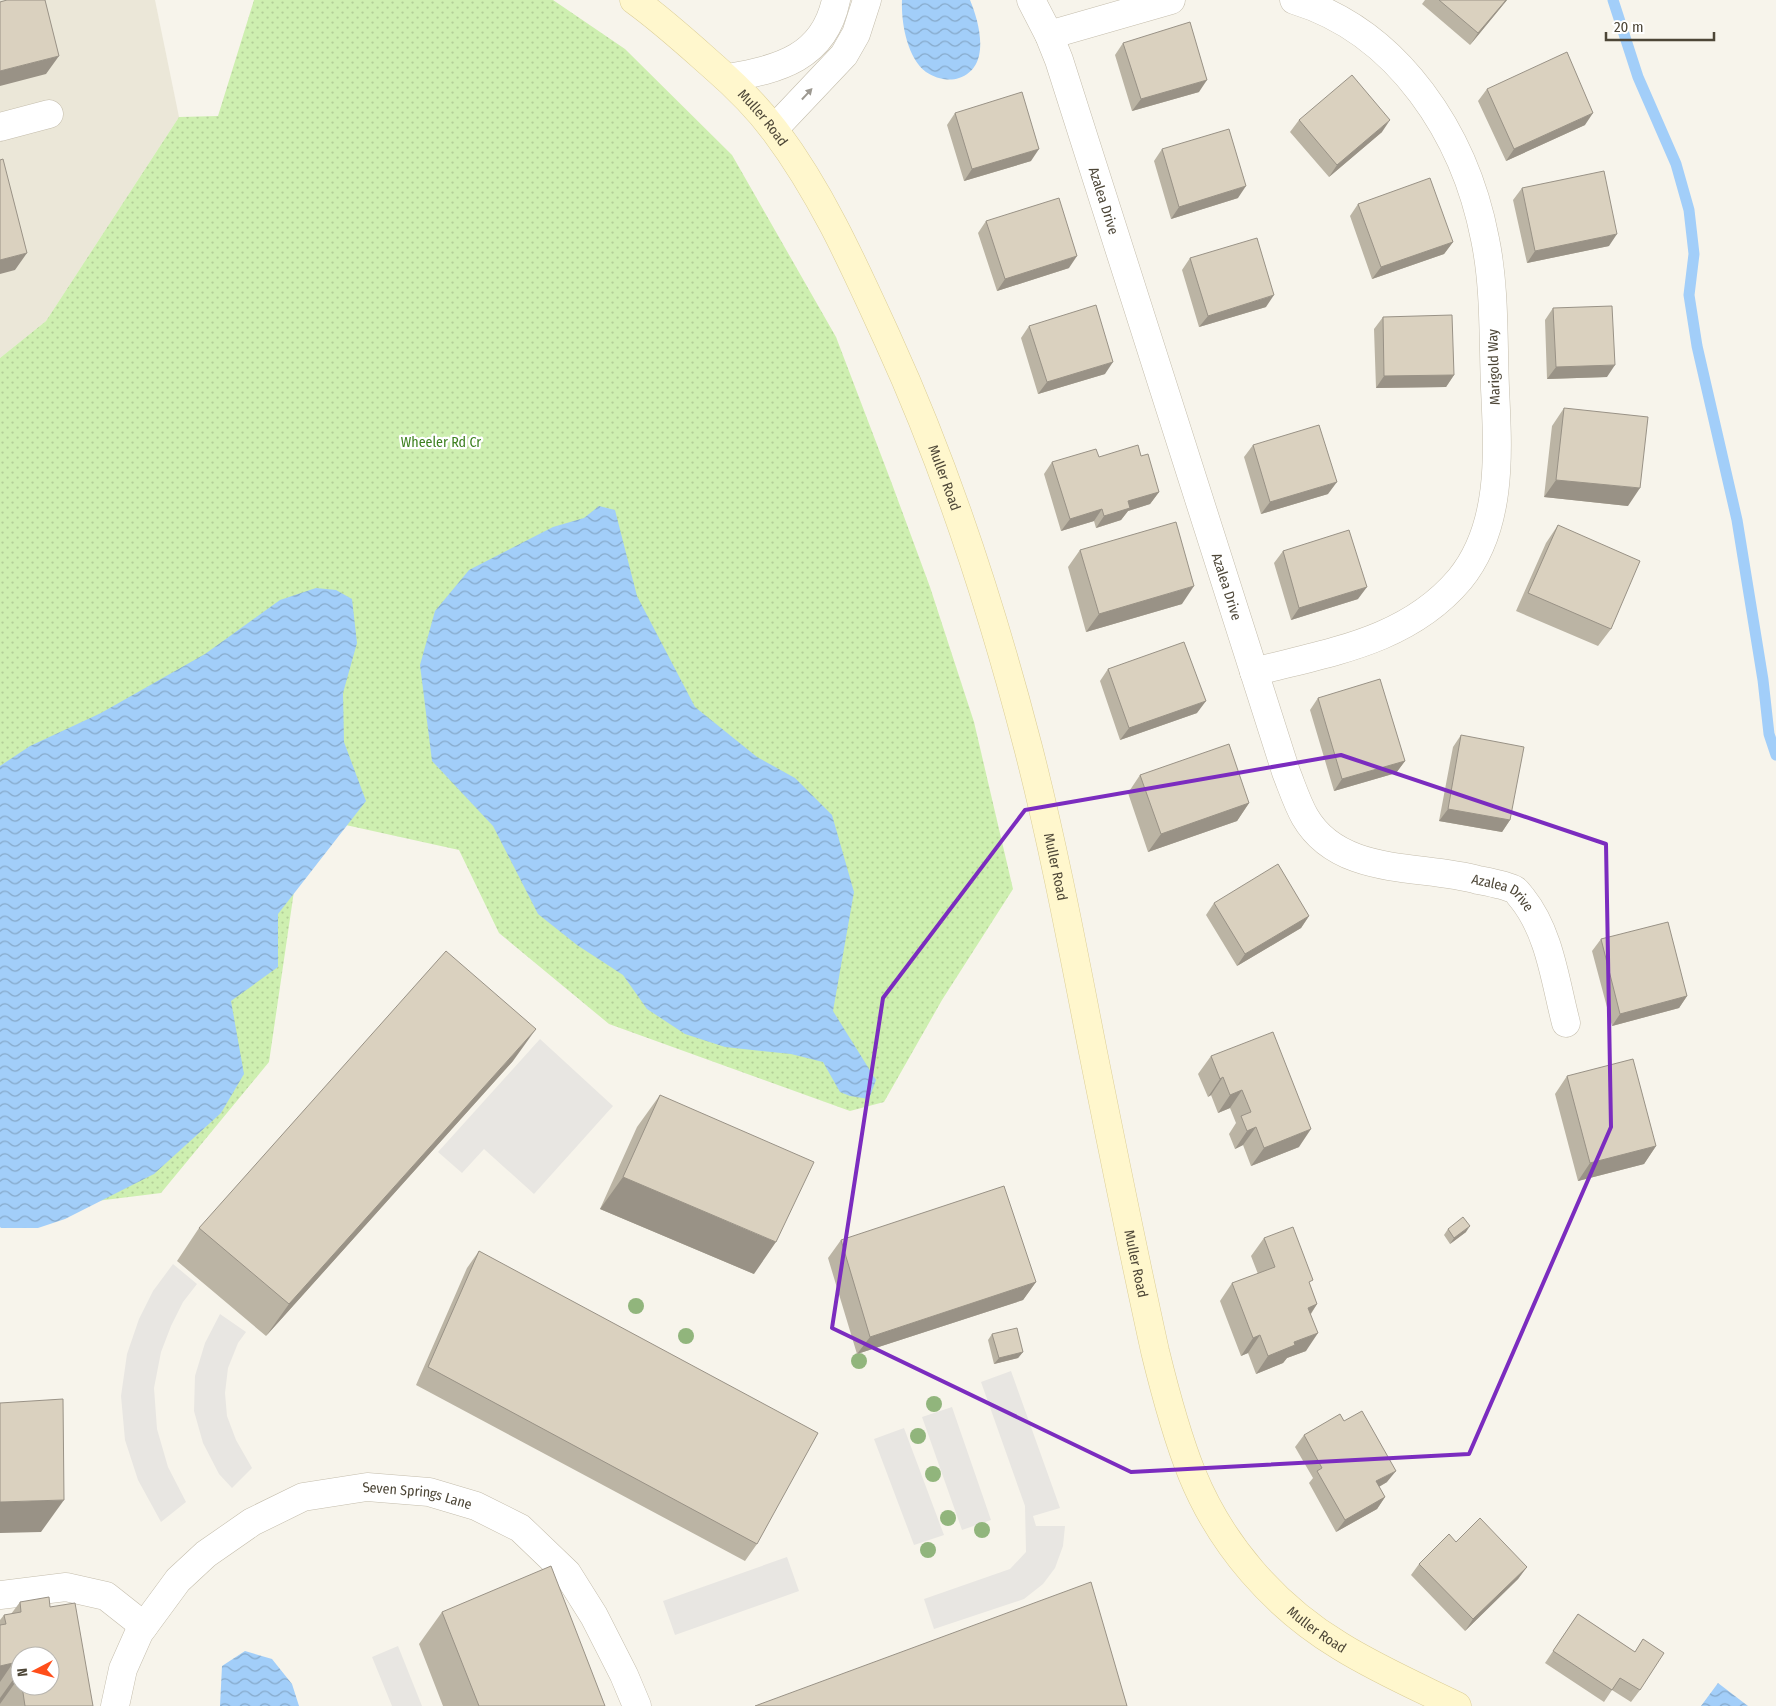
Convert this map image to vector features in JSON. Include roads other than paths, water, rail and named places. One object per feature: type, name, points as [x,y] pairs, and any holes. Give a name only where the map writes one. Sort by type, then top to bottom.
[{"type":"street","name":"Muller Road","points":[[634,0],[679,35],[728,78],[757,108],[795,159],[828,214],[847,251],[902,371],[952,497],[991,614],[1028,748],[1052,852],[1154,1351],[1192,1475],[1233,1549],[1263,1584],[1298,1616],[1340,1646],[1457,1706]]},
{"type":"street","points":[[728,78],[769,70],[800,57],[817,42],[825,31],[831,19],[836,0]]},
{"type":"street","points":[[774,129],[844,55],[856,34],[866,0]]},
{"type":"street","name":"Azalea Drive","points":[[1031,0],[1049,35],[1077,116],[1286,772],[1302,812],[1315,832],[1337,850],[1368,861],[1427,872],[1458,874],[1515,890],[1530,909],[1540,927],[1566,1023]]},
{"type":"street","points":[[1049,35],[1171,0]]},
{"type":"street","name":"Marigold Way","points":[[1254,672],[1381,637],[1406,624],[1439,601],[1471,564],[1482,541],[1492,507],[1496,468],[1496,408],[1489,264],[1480,217],[1466,172],[1433,110],[1415,83],[1400,67],[1375,43],[1350,25],[1294,0]]},
{"type":"street","points":[[0,127],[49,114]]},
{"type":"street","name":"Seven Springs Lane","points":[[116,1706],[123,1669],[138,1633],[178,1580],[206,1554],[252,1522],[303,1497],[367,1487],[429,1492],[476,1506],[520,1528],[567,1573],[594,1616],[624,1675],[637,1706]]},
{"type":"street","points":[[0,1595],[66,1587],[106,1596],[144,1626]]},
{"type":"water","points":[[902,0],[970,0],[979,32],[979,55],[976,65],[969,72],[955,79],[937,78],[919,66],[906,39]]},
{"type":"water","points":[[599,506],[615,510],[637,596],[695,707],[757,757],[795,778],[832,815],[854,892],[833,1011],[876,1080],[869,1099],[850,1096],[840,1092],[823,1062],[791,1054],[725,1047],[685,1034],[647,1009],[623,975],[577,945],[538,914],[493,826],[432,761],[420,665],[435,611],[469,570],[553,527],[584,518]]},
{"type":"water","points":[[316,588],[336,590],[352,599],[357,643],[343,693],[344,742],[366,801],[278,914],[278,967],[231,1001],[244,1074],[221,1113],[154,1174],[65,1219],[38,1228],[1,1228],[0,766],[30,746],[101,713],[205,654],[280,600]]},
{"type":"water","points":[[245,1651],[272,1659],[292,1684],[299,1706],[220,1706],[222,1666]]},
{"type":"water","points":[[1718,1683],[1748,1706],[1701,1706]]},
{"type":"waterway","points":[[1613,0],[1638,77],[1676,164],[1689,210],[1694,254],[1689,295],[1697,346],[1737,520],[1763,680],[1769,734],[1776,755]]},
{"type":"park label","name":"Wheeler Rd Cr","points":[[441,442]]}]
